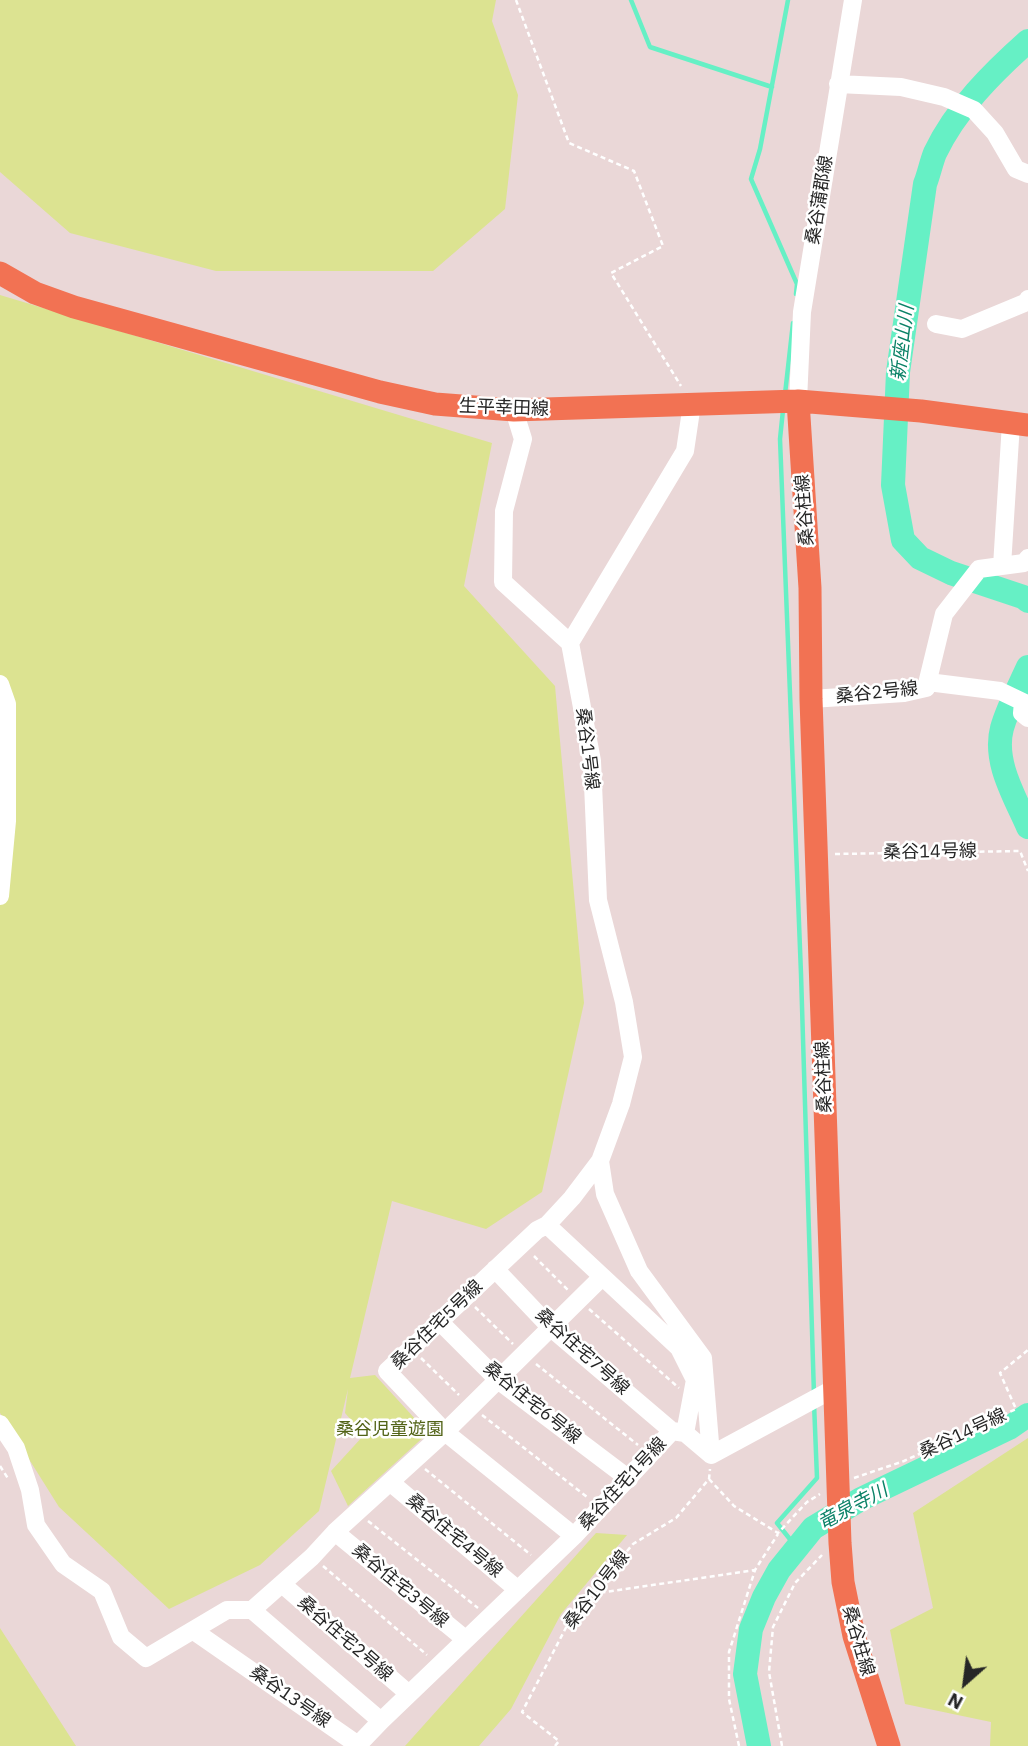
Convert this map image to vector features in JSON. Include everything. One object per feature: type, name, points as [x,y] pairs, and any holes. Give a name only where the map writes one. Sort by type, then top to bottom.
[{"type":"main road","name":"生平幸田線","points":[[0,274],[35,293],[74,307],[380,392],[435,404],[514,410],[798,401],[921,411],[1020,424]]},
{"type":"main road","name":"桑谷柱線","points":[[798,401],[810,588],[811,699],[840,1543],[843,1582],[854,1636],[889,1746]]},
{"type":"street","name":"桑谷蒲郡線","points":[[798,401],[802,312],[853,0]]},
{"type":"street","points":[[838,84],[901,87],[944,97],[974,110],[995,133],[1016,169],[1028,174]]},
{"type":"street","points":[[936,324],[962,328],[1027,302],[1028,299]]},
{"type":"street","points":[[514,410],[523,439],[504,511],[503,582],[570,643],[685,451],[692,404]]},
{"type":"street","points":[[1002,566],[1020,424]]},
{"type":"street","name":"桑谷2号線","points":[[811,699],[904,694],[926,688],[944,614],[979,569],[1024,563],[1028,558]]},
{"type":"street","name":"桑谷1号線","points":[[570,643],[592,761],[598,900],[624,1002],[633,1057],[621,1104],[600,1161]]},
{"type":"street","points":[[928,682],[1000,691],[1023,702],[1022,713],[1028,718]]},
{"type":"street","points":[[0,684],[7,704],[7,821],[0,896]]},
{"type":"street","points":[[600,1161],[605,1194],[639,1270],[703,1358],[711,1455],[835,1388]]},
{"type":"street","name":"桑谷住宅5号線","points":[[574,1536],[445,1432],[387,1371],[537,1230],[547,1225],[600,1161]]},
{"type":"street","name":"桑谷住宅1号線","points":[[381,1721],[574,1536],[651,1455],[678,1432],[691,1399],[695,1380],[679,1348],[547,1225]]},
{"type":"street","name":"桑谷住宅7号線","points":[[495,1269],[551,1328],[678,1432],[711,1455]]},
{"type":"street","points":[[252,1610],[445,1432],[602,1278]]},
{"type":"street","name":"桑谷住宅6号線","points":[[439,1321],[498,1380],[629,1479]]},
{"type":"street","points":[[0,1424],[16,1448],[30,1490],[36,1525],[63,1564],[102,1591],[121,1637],[146,1658],[227,1609],[252,1610],[381,1721]]},
{"type":"street","name":"桑谷住宅4号線","points":[[390,1482],[518,1590]]},
{"type":"street","name":"桑谷住宅3号線","points":[[335,1532],[465,1639]]},
{"type":"street","name":"桑谷住宅2号線","points":[[282,1584],[408,1694]]},
{"type":"street","name":"桑谷13号線","points":[[194,1631],[359,1745],[381,1721]]},
{"type":"path","points":[[516,0],[569,143],[634,171],[663,246],[611,273],[692,404]]},
{"type":"path","name":"桑谷14号線","points":[[818,854],[1020,851],[1028,871]]},
{"type":"path","points":[[522,1244],[579,1300],[691,1399]]},
{"type":"path","points":[[466,1297],[524,1355],[651,1455]]},
{"type":"path","points":[[411,1348],[471,1406],[601,1508]]},
{"type":"path","name":"桑谷14号線","points":[[837,1483],[904,1461],[1016,1409],[1000,1373],[1028,1350]]},
{"type":"path","points":[[711,1455],[709,1479],[734,1506],[778,1533]]},
{"type":"path","points":[[414,1460],[544,1565]]},
{"type":"path","name":"桑谷10号線","points":[[555,1746],[559,1741],[522,1712],[571,1618],[633,1544],[676,1518],[709,1479]]},
{"type":"path","points":[[739,1746],[729,1699],[729,1652],[755,1570],[778,1533],[807,1502],[837,1483]]},
{"type":"path","points":[[357,1512],[489,1617]]},
{"type":"path","points":[[782,1746],[769,1672],[774,1628],[795,1583],[817,1558],[840,1543]]},
{"type":"path","points":[[312,1557],[439,1665]]},
{"type":"path","points":[[592,1594],[755,1570]]},
{"type":"green space","points":[[0,0],[496,0],[492,21],[518,95],[505,209],[433,271],[216,271],[70,233],[0,172]]},
{"type":"green space","name":"桑谷児童遊園","points":[[0,295],[492,443],[464,586],[555,686],[584,1003],[542,1192],[486,1229],[392,1201],[350,1378],[375,1375],[428,1433],[348,1506],[331,1471],[364,1435],[345,1413],[348,1389],[319,1511],[260,1565],[169,1609],[59,1507],[0,1413]]},
{"type":"green space","points":[[1028,1438],[1028,1746],[990,1746],[991,1722],[905,1704],[890,1630],[933,1608],[913,1513]]},
{"type":"green space","points":[[596,1533],[627,1535],[561,1614],[511,1709],[479,1746],[405,1746]]},
{"type":"green space","points":[[0,1628],[76,1746],[0,1746]]},
{"type":"waterway","points":[[631,0],[650,47],[772,87]]},
{"type":"waterway","points":[[788,0],[760,149],[751,179],[797,284],[796,294]]},
{"type":"waterway","name":"新座山川","points":[[1028,41],[988,79],[953,121],[935,153],[925,184],[898,372],[893,485],[903,540],[920,558],[951,573],[1028,601]]},
{"type":"waterway","points":[[785,394],[793,323]]},
{"type":"waterway","points":[[783,410],[780,439],[814,1395]]},
{"type":"waterway","name":"新座山川","points":[[1028,667],[1007,712],[1000,741],[1000,754],[1007,779],[1028,827]]},
{"type":"waterway","points":[[797,1548],[777,1523],[817,1478],[814,1403]]},
{"type":"waterway","name":"竜泉寺川","points":[[759,1746],[745,1674],[751,1629],[779,1570],[813,1528],[861,1499],[1009,1428],[1028,1415]]}]
